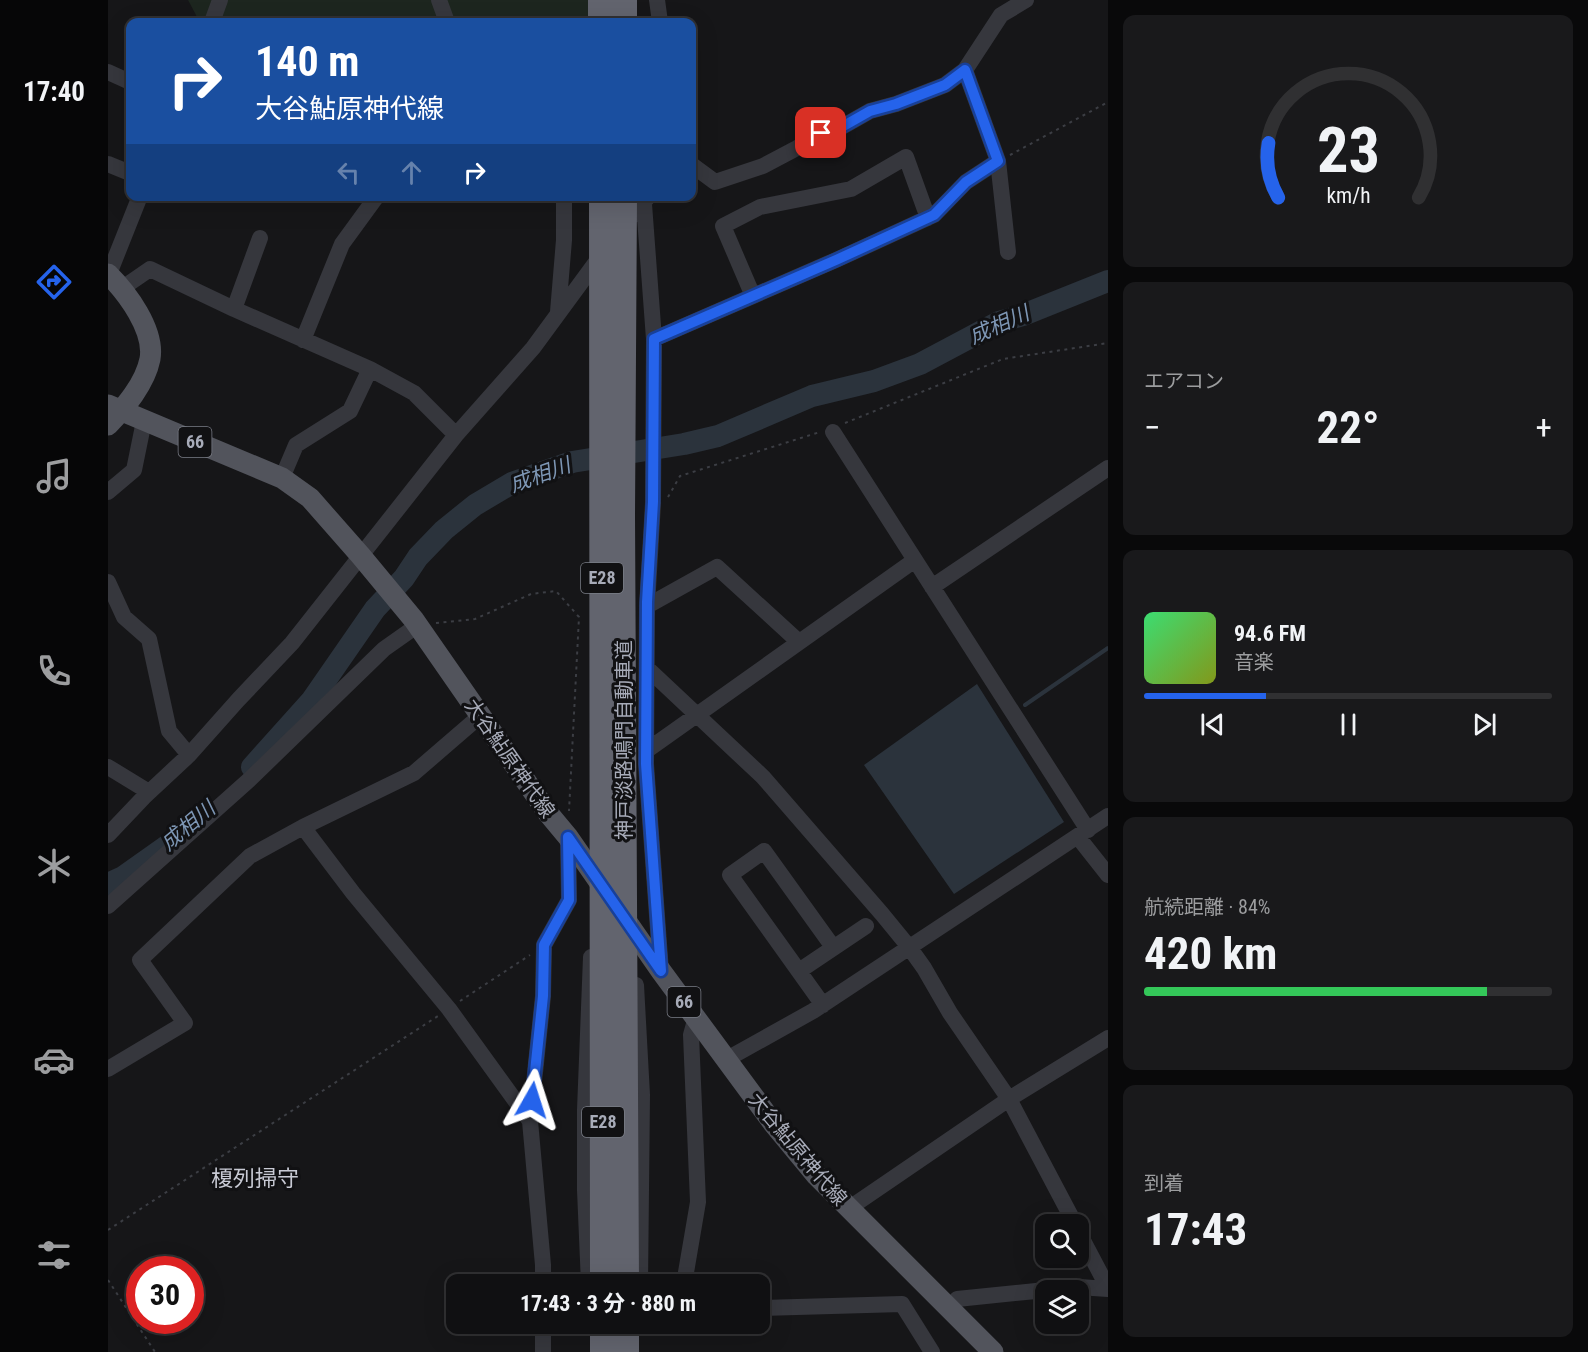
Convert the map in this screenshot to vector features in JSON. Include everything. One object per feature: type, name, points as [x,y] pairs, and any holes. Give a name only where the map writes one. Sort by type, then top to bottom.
[{"type":"highway","points":[[601,0],[601,18]]},
{"type":"highway","points":[[624,0],[624,18]]},
{"type":"highway","name":"神戸淡路鳴門自動車道","points":[[602,201],[602,912],[613,965],[626,1274]]},
{"type":"highway","name":"神戸淡路鳴門自動車道","points":[[603,1274],[613,965],[625,825],[622,514],[639,201]]},
{"type":"highway","points":[[603,1334],[603,1352]]},
{"type":"highway","points":[[626,1334],[626,1352]]},
{"type":"main road","points":[[112,414],[141,382],[150,358],[149,336],[142,319],[113,279]]},
{"type":"main road","name":"大谷鮎原神代線","points":[[112,414],[144,420],[282,478],[309,498],[365,560],[416,622],[548,813],[568,837],[661,971],[773,1124],[848,1209],[993,1352]]},
{"type":"street","points":[[213,18],[220,0]]},
{"type":"street","points":[[439,0],[446,18]]},
{"type":"street","points":[[657,0],[659,18]]},
{"type":"street","points":[[696,168],[715,182],[734,176],[763,166],[821,133],[840,128],[870,111],[896,104],[945,85],[965,70],[1001,15],[1026,0]]},
{"type":"street","points":[[965,70],[998,161],[1008,252]]},
{"type":"street","points":[[108,72],[126,80]]},
{"type":"street","points":[[753,296],[723,226],[760,207],[851,189],[906,157],[928,218]]},
{"type":"street","points":[[654,339],[934,215],[966,182],[998,161]]},
{"type":"street","points":[[108,164],[126,171]]},
{"type":"street","points":[[113,279],[138,201]]},
{"type":"street","points":[[303,340],[342,244],[373,201]]},
{"type":"street","points":[[558,313],[564,240],[564,201]]},
{"type":"street","points":[[108,835],[189,755],[365,560],[456,435],[532,348],[627,222],[638,201]]},
{"type":"street","points":[[639,201],[654,339],[653,502],[647,606],[646,751],[661,971]]},
{"type":"street","points":[[234,309],[260,238]]},
{"type":"street","points":[[113,279],[150,269],[370,369],[414,393],[456,435]]},
{"type":"street","points":[[282,478],[296,445],[350,411],[370,369]]},
{"type":"street","points":[[108,492],[134,470],[144,420]]},
{"type":"street","points":[[834,429],[1108,875]]},
{"type":"street","points":[[932,587],[1108,468]]},
{"type":"street","points":[[646,751],[915,560]]},
{"type":"street","points":[[647,606],[717,567],[799,642]]},
{"type":"street","points":[[108,582],[112,604],[149,639],[169,731],[189,755]]},
{"type":"street","points":[[108,906],[249,780],[384,649],[416,622]]},
{"type":"street","points":[[647,668],[763,777],[909,947],[950,1013],[1010,1099],[1070,1214]]},
{"type":"street","points":[[108,1069],[185,1023],[140,960],[250,856],[303,827],[414,773],[480,716]]},
{"type":"street","points":[[108,768],[149,792]]},
{"type":"street","points":[[727,1059],[823,1005],[1108,816]]},
{"type":"street","points":[[303,827],[353,893],[449,1009],[530,1121]]},
{"type":"street","points":[[543,1274],[530,1121],[543,996],[544,945],[569,900],[568,837]]},
{"type":"street","points":[[823,1005],[730,875],[764,851],[833,947]]},
{"type":"street","points":[[799,971],[866,926]]},
{"type":"street","points":[[589,1274],[585,1110],[613,965]]},
{"type":"street","points":[[613,965],[642,1095],[640,1274]]},
{"type":"street","points":[[686,1274],[698,1202],[692,1035],[696,1017]]},
{"type":"street","points":[[848,1209],[1010,1099],[1108,1038]]},
{"type":"street","points":[[1089,1253],[1108,1289]]},
{"type":"street","points":[[1089,1288],[1108,1289]]},
{"type":"street","points":[[957,1299],[1035,1291]]},
{"type":"street","points":[[770,1308],[902,1304],[932,1352]]},
{"type":"street","points":[[543,1334],[543,1352]]},
{"type":"street","points":[[591,1334],[592,1352]]},
{"type":"street","points":[[633,1352],[636,1334]]},
{"type":"path","points":[[998,161],[1108,102]]},
{"type":"path","points":[[653,502],[665,502],[680,476],[834,429],[1003,359],[1108,343]]},
{"type":"path","points":[[416,622],[475,619],[531,594],[556,591],[579,617],[568,837]]},
{"type":"path","points":[[108,1230],[544,945]]},
{"type":"path","points":[[108,1280],[155,1352]]},
{"type":"shaded area","points":[[188,0],[589,0],[588,18],[197,18]]},
{"type":"shaded area","points":[[977,684],[1064,822],[954,894],[864,765]]},
{"type":"waterway","name":"成相川","points":[[252,767],[312,700],[375,609],[404,578],[418,557],[444,530],[475,505],[512,483],[572,462],[684,444],[718,436],[812,396],[874,381],[920,364],[999,322],[1023,315],[1108,281]]},
{"type":"waterway","points":[[1025,705],[1108,648]]},
{"type":"waterway","name":"成相川","points":[[108,884],[123,877],[171,843]]},
{"type":"district","name":"榎列掃守","points":[[255,1178]]},
{"type":"route","points":[[532,1100],[543,996],[544,945],[569,900],[568,837],[661,971],[646,764],[647,602],[653,502],[654,339],[934,215],[966,182],[998,161],[965,70],[945,85],[896,104],[870,111],[840,128],[821,133]]}]
